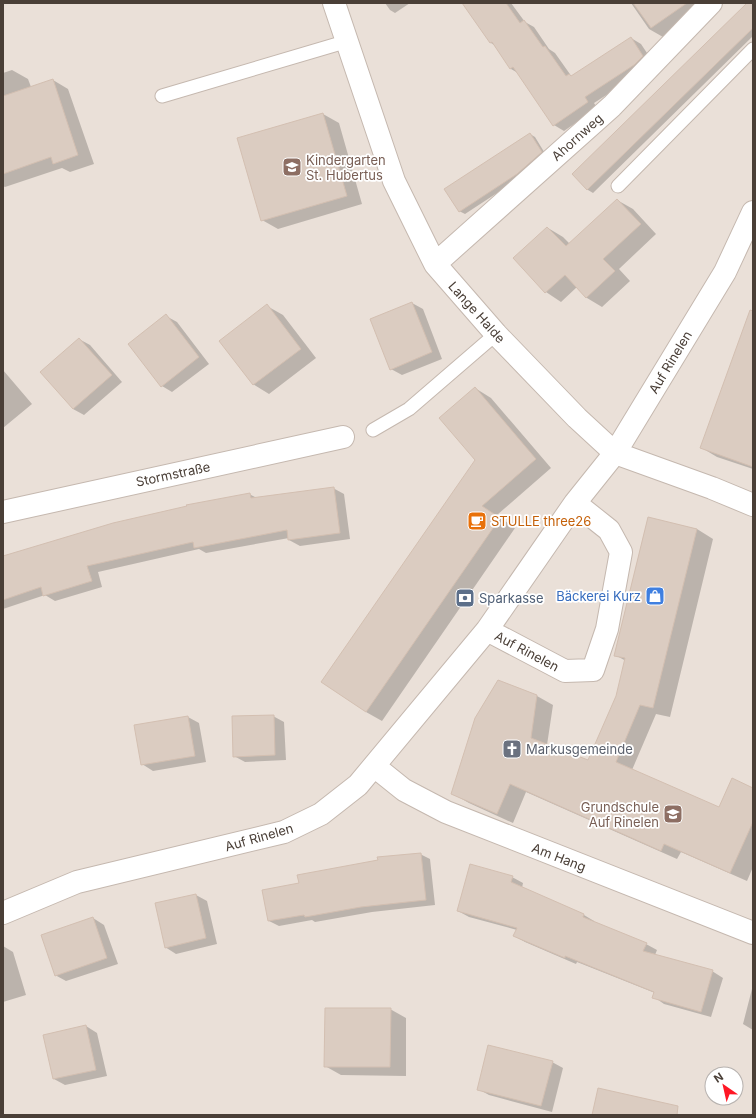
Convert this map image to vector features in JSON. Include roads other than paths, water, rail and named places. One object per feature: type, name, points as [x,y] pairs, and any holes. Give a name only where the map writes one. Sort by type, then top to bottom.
[{"type":"street","name":"Lange Halde","points":[[334,3],[394,181],[435,264],[496,334],[577,418],[615,453],[712,488],[753,505]]},
{"type":"street","name":"Ahornweg","points":[[435,264],[612,106],[711,3]]},
{"type":"street","name":"Auf Rinelen","points":[[3,913],[77,882],[284,832],[321,814],[358,785],[487,630],[575,503],[615,453],[724,272],[753,212]]},
{"type":"street","name":"Stormstraße","points":[[3,512],[343,437]]},
{"type":"street","name":"Auf Rinelen","points":[[487,630],[565,671],[593,670],[607,629],[621,552],[609,530],[575,503]]},
{"type":"street","name":"Am Hang","points":[[374,766],[404,790],[446,812],[753,933]]},
{"type":"lane","points":[[162,96],[348,41]]},
{"type":"lane","points":[[618,186],[753,49]]},
{"type":"lane","points":[[373,430],[409,409],[496,334]]},
{"type":"place","name":"Kindergarten St. Hubertus","points":[[292,167]]},
{"type":"place","name":"STULLE three26","points":[[477,521]]},
{"type":"place","name":"Bäckerei Kurz","points":[[655,596]]},
{"type":"place","name":"Sparkasse","points":[[465,598]]},
{"type":"place","name":"Markusgemeinde","points":[[512,749]]},
{"type":"place","name":"Grundschule Auf Rinelen","points":[[673,814]]}]
